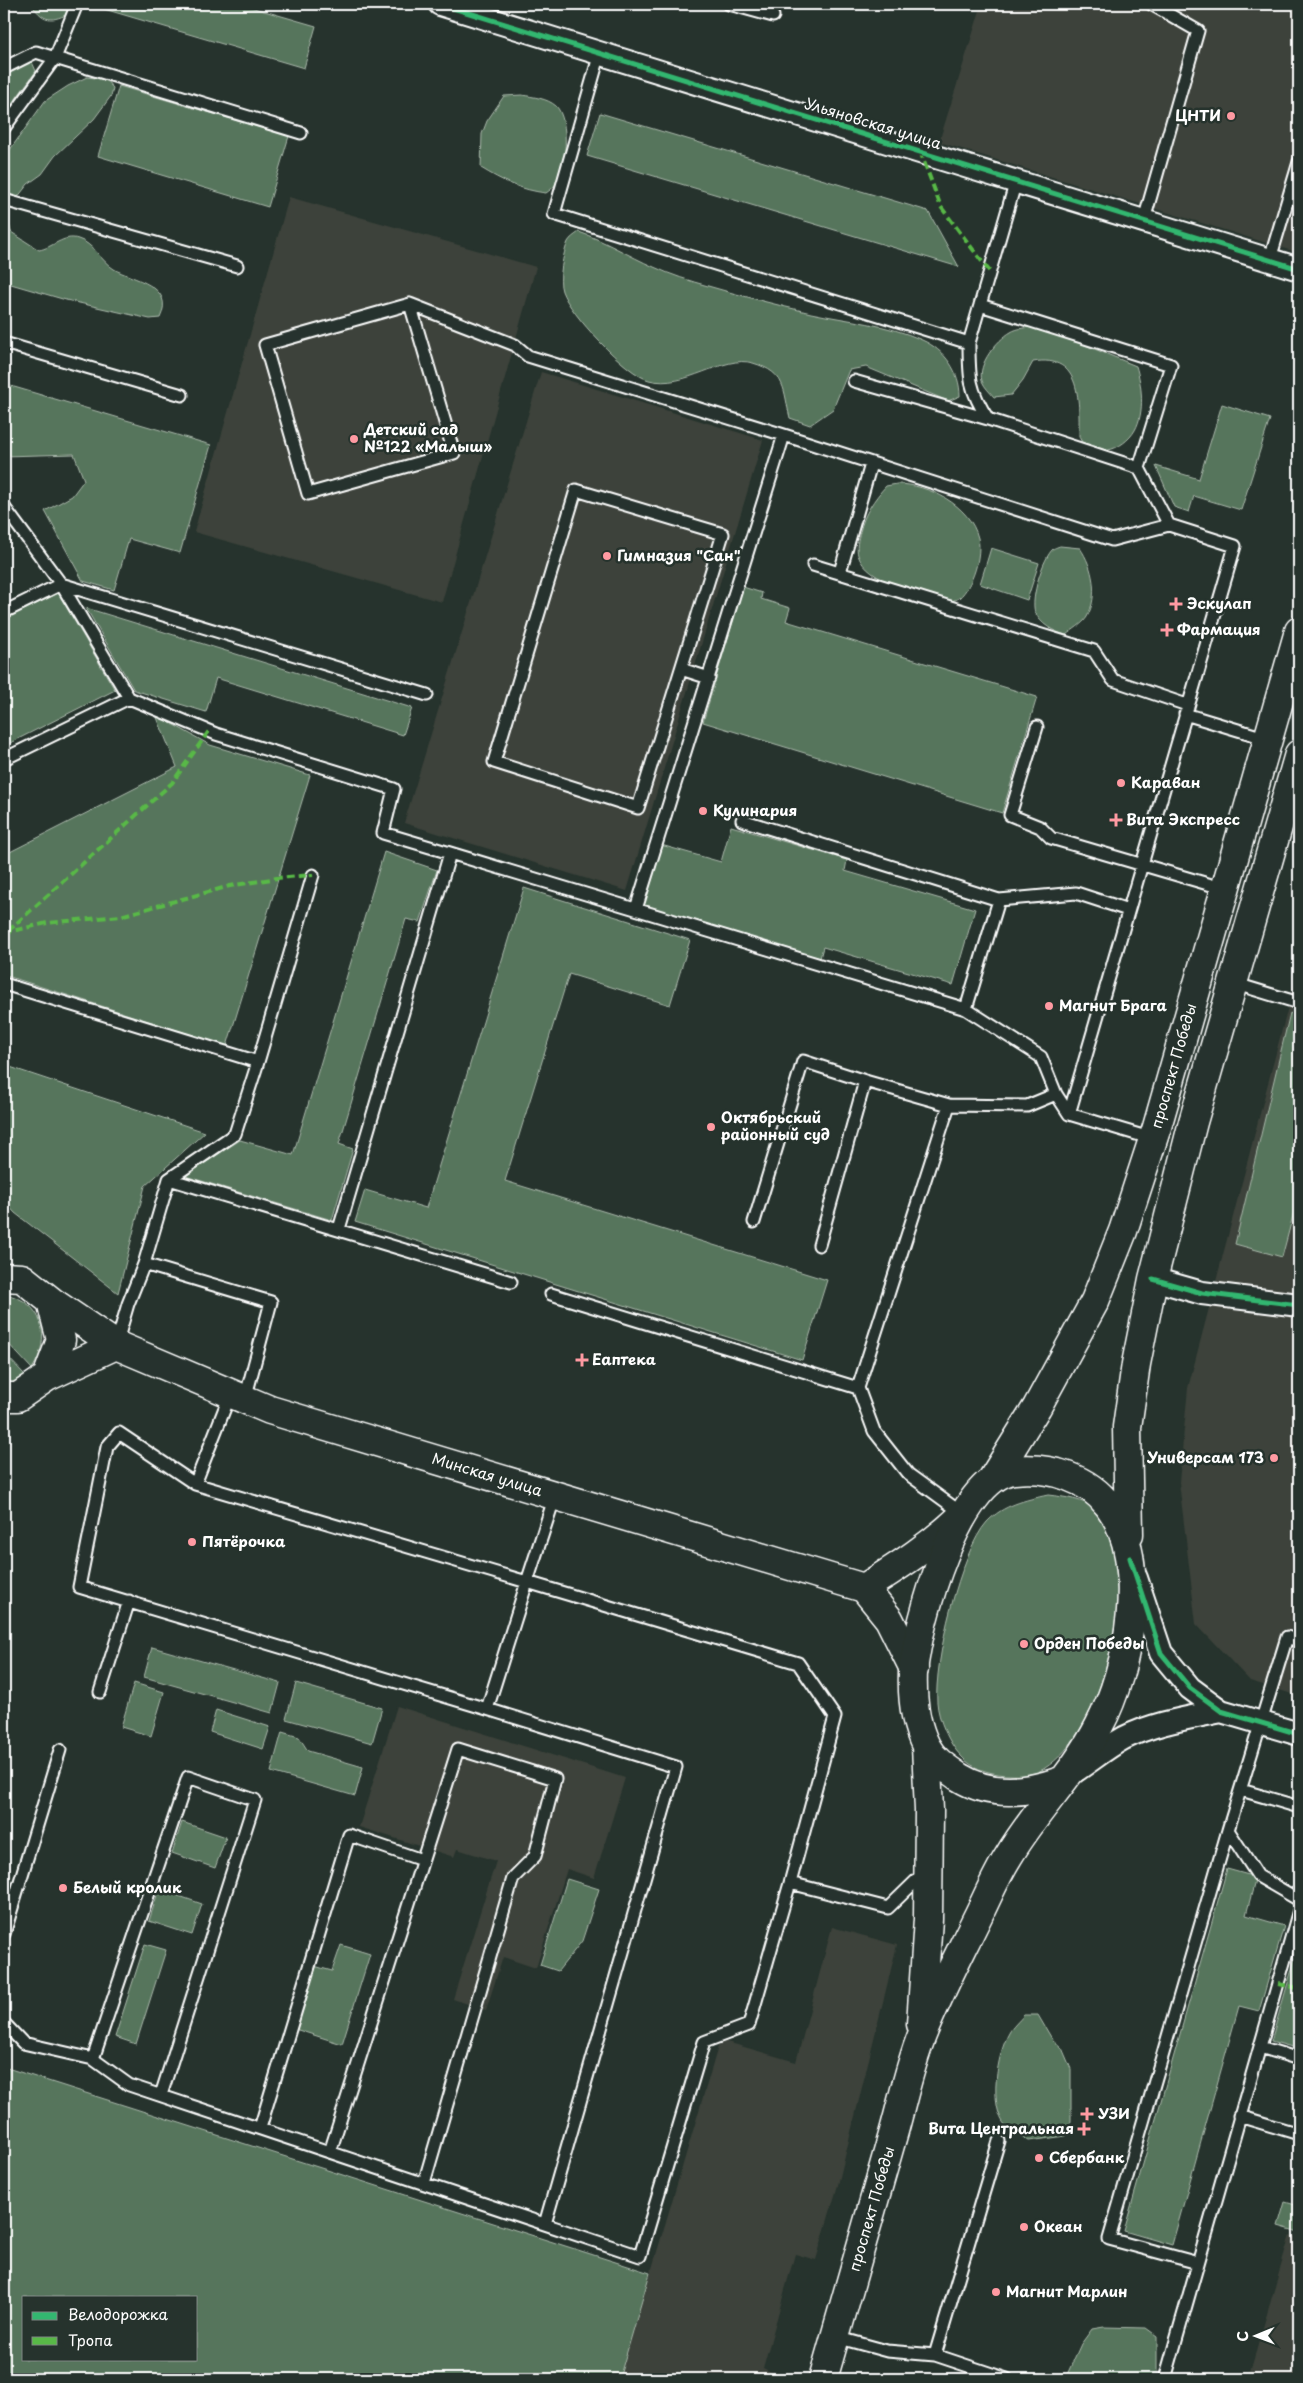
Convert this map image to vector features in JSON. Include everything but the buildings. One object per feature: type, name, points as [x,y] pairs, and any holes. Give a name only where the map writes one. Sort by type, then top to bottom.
[{"type":"main road","name":"проспект Победы","points":[[993,1478],[1037,1407],[1095,1301],[1123,1230],[1153,1139],[1299,631]]},
{"type":"main road","points":[[1130,1558],[1126,1486],[1127,1427],[1136,1364],[1153,1279],[1188,1141],[1299,754]]},
{"type":"main road","name":"Минская улица","points":[[10,1271],[51,1302],[116,1345],[237,1398],[555,1496],[864,1588]]},
{"type":"main road","points":[[47,1377],[61,1340],[51,1302]]},
{"type":"main road","points":[[8,1399],[47,1377],[116,1345]]},
{"type":"main road","points":[[1061,1781],[1036,1790],[993,1790],[976,1786],[935,1759],[926,1746],[914,1706],[914,1669],[930,1592],[947,1549],[976,1494],[993,1478],[1012,1470],[1038,1470],[1084,1482],[1099,1493],[1113,1512],[1130,1558]]},
{"type":"main road","points":[[914,1669],[889,1619],[864,1588],[941,1536],[964,1514]]},
{"type":"main road","name":"проспект Победы","points":[[823,2379],[921,2038],[1007,1857],[1061,1781],[1082,1755],[1100,1725],[1114,1693],[1122,1662],[1130,1614],[1130,1558]]},
{"type":"main road","name":"проспект Победы","points":[[921,2038],[929,1868],[926,1746]]},
{"type":"street","name":"Ульяновская улица","points":[[440,4],[1299,269]]},
{"type":"street","points":[[1153,1279],[1202,1293],[1299,1305]]},
{"type":"street","points":[[1130,1558],[1161,1653],[1190,1688],[1221,1711],[1299,1734]]},
{"type":"street","points":[[1061,1781],[1123,1739],[1136,1733],[1162,1723],[1221,1711]]},
{"type":"lane","points":[[4,128],[56,58],[77,4]]},
{"type":"lane","points":[[729,4],[773,16]]},
{"type":"lane","points":[[1144,220],[1198,31],[1151,4]]},
{"type":"lane","points":[[4,68],[36,52],[301,133]]},
{"type":"lane","points":[[600,53],[554,214],[969,343]]},
{"type":"lane","points":[[1270,259],[1299,162]]},
{"type":"lane","points":[[988,420],[976,401],[969,379],[969,343],[1016,181]]},
{"type":"lane","points":[[4,200],[237,266]]},
{"type":"lane","points":[[410,304],[454,453],[308,494],[265,345],[410,304],[514,345],[528,356],[784,435],[1112,540],[1169,525],[1235,546],[1069,1114]]},
{"type":"lane","points":[[980,305],[1171,365],[1140,468],[1169,525]]},
{"type":"lane","points":[[4,343],[182,395]]},
{"type":"lane","points":[[854,381],[988,420],[1140,468]]},
{"type":"lane","points":[[636,909],[784,435]]},
{"type":"lane","points":[[840,572],[871,464]]},
{"type":"lane","points":[[576,490],[723,534],[681,668],[638,808],[494,762],[576,490]]},
{"type":"lane","points":[[4,507],[60,584],[129,698],[216,734],[394,789],[383,833],[966,1009],[1040,1057],[1056,1094],[1069,1114],[1153,1139]]},
{"type":"lane","points":[[813,564],[1094,651],[1113,680],[1186,710],[1268,739]]},
{"type":"lane","points":[[4,612],[60,584],[428,695]]},
{"type":"lane","points":[[681,668],[709,678]]},
{"type":"lane","points":[[4,759],[129,698]]},
{"type":"lane","points":[[1037,727],[1010,815],[1040,827],[1051,838],[1225,889]]},
{"type":"lane","points":[[742,820],[1000,900],[1076,893],[1128,910]]},
{"type":"lane","points":[[339,1229],[450,853]]},
{"type":"lane","points":[[116,1345],[128,1304],[144,1264],[169,1179],[235,1134],[313,876]]},
{"type":"lane","points":[[966,1009],[1000,900]]},
{"type":"lane","points":[[1233,983],[1299,1003]]},
{"type":"lane","points":[[4,984],[258,1062]]},
{"type":"lane","points":[[754,1222],[803,1062],[949,1105],[1027,1106],[1056,1094]]},
{"type":"lane","points":[[818,1245],[865,1081]]},
{"type":"lane","points":[[949,1105],[858,1388],[874,1431],[908,1474],[964,1514]]},
{"type":"lane","points":[[169,1179],[511,1282]]},
{"type":"lane","points":[[144,1264],[271,1302],[237,1398],[195,1484]]},
{"type":"lane","points":[[551,1294],[858,1388]]},
{"type":"lane","points":[[4,2023],[23,2043],[94,2059],[128,2085],[640,2256],[704,2042],[749,2025],[835,1717],[798,1663],[195,1484],[119,1433],[107,1447],[79,1586],[676,1767],[545,2224]]},
{"type":"lane","points":[[487,1709],[555,1496]]},
{"type":"lane","points":[[100,1692],[129,1602]]},
{"type":"lane","points":[[1198,2262],[1109,2239],[1228,1830],[1287,1636],[1299,1641]]},
{"type":"lane","points":[[330,2152],[458,1749],[555,1779],[535,1856],[513,1878],[424,2183]]},
{"type":"lane","points":[[4,1934],[60,1750]]},
{"type":"lane","points":[[94,2059],[188,1777],[255,1800],[161,2095]]},
{"type":"lane","points":[[1241,1790],[1299,1807]]},
{"type":"lane","points":[[1228,1830],[1258,1876],[1299,1900]]},
{"type":"lane","points":[[260,2128],[349,1835],[422,1860]]},
{"type":"lane","points":[[790,1883],[888,1908],[929,1868]]},
{"type":"lane","points":[[1164,2379],[1299,1910]]},
{"type":"lane","points":[[1260,2047],[1299,2059]]},
{"type":"lane","points":[[1239,2116],[1299,2134]]},
{"type":"lane","points":[[935,2356],[999,2141]]},
{"type":"lane","points":[[836,2337],[887,2350],[935,2356],[1007,2379]]},
{"type":"shaded area","points":[[982,4],[1299,4],[1299,253],[939,142]]},
{"type":"shaded area","name":"Детский сад №122 «Малыш»","points":[[289,197],[536,267],[442,602],[194,532]]},
{"type":"shaded area","name":"Гимназия \"Сан\"","points":[[541,372],[763,440],[627,891],[404,823]]},
{"type":"shaded area","points":[[1299,965],[1299,1696],[1250,1681],[1196,1624],[1179,1482],[1188,1388]]},
{"type":"shaded area","points":[[397,1706],[625,1778],[594,1878],[567,1869],[536,1968],[503,1957],[486,2010],[453,1999],[496,1861],[457,1849],[454,1857],[359,1827]]},
{"type":"shaded area","points":[[832,1927],[897,1945],[838,2185],[816,2260],[795,2254],[763,2368],[779,2376],[779,2379],[619,2379],[720,2040],[796,2062]]},
{"type":"shaded area","points":[[1290,2235],[1299,2238],[1299,2379],[1248,2379]]},
{"type":"green space","points":[[31,4],[71,4],[68,14],[51,19],[39,14]]},
{"type":"green space","points":[[106,4],[240,4],[316,26],[304,68],[104,9]]},
{"type":"green space","points":[[32,62],[36,71],[4,115],[4,76]]},
{"type":"green space","points":[[87,77],[105,79],[113,88],[111,96],[94,119],[55,156],[42,174],[28,184],[6,212],[11,232],[39,250],[68,238],[83,241],[93,248],[114,269],[150,285],[157,291],[162,298],[163,307],[160,318],[150,319],[66,300],[4,282],[4,158],[45,101],[68,86]]},
{"type":"green space","points":[[119,86],[289,136],[268,207],[98,156]]},
{"type":"green space","points":[[522,95],[540,98],[552,103],[556,106],[563,122],[565,145],[562,168],[555,185],[546,193],[528,190],[512,184],[481,168],[482,134],[487,121],[504,96]]},
{"type":"green space","points":[[600,113],[928,211],[959,267],[587,156]]},
{"type":"green space","points":[[579,232],[660,270],[687,280],[798,310],[895,330],[922,340],[938,350],[950,363],[957,379],[960,396],[948,401],[866,367],[849,370],[833,409],[810,425],[790,418],[782,384],[778,377],[764,367],[753,363],[729,363],[676,380],[663,382],[649,380],[627,367],[600,342],[576,314],[562,291],[561,274],[564,253],[569,241]]},
{"type":"green space","points":[[1034,326],[1051,331],[1136,366],[1141,390],[1140,415],[1135,430],[1123,443],[1116,448],[1099,451],[1084,445],[1079,437],[1078,396],[1075,384],[1070,373],[1061,365],[1049,361],[1033,362],[1023,380],[1011,395],[994,397],[986,388],[981,374],[982,367],[989,353],[1013,331]]},
{"type":"green space","points":[[4,384],[211,445],[180,553],[129,539],[114,590],[83,581],[45,511],[72,496],[84,480],[74,454],[4,456]]},
{"type":"green space","points":[[1222,404],[1270,419],[1241,510],[1194,496],[1189,512],[1174,507],[1156,466],[1199,479]]},
{"type":"green space","points":[[897,484],[909,485],[934,492],[957,506],[973,526],[978,538],[979,553],[972,578],[959,598],[952,601],[944,601],[895,586],[872,573],[863,565],[858,555],[857,546],[864,519],[877,496],[886,486]]},
{"type":"green space","points":[[1060,546],[1080,548],[1085,556],[1093,581],[1093,600],[1087,617],[1066,635],[1052,630],[1044,624],[1037,616],[1034,606],[1038,579],[1045,561],[1053,549]]},
{"type":"green space","points":[[991,548],[1039,563],[1027,600],[980,584]]},
{"type":"green space","points":[[743,587],[762,593],[761,599],[790,608],[786,621],[1037,697],[1002,813],[703,722]]},
{"type":"green space","points":[[58,593],[115,690],[4,746],[4,620]]},
{"type":"green space","points":[[86,608],[412,708],[403,735],[216,678],[206,712],[134,690]]},
{"type":"green space","points":[[156,715],[210,745],[310,775],[227,1046],[4,975],[4,855],[177,767]]},
{"type":"green space","points":[[731,826],[847,860],[845,871],[975,909],[953,985],[823,947],[820,958],[642,907],[661,845],[721,862]]},
{"type":"green space","points":[[384,852],[437,870],[420,922],[406,919],[339,1144],[353,1149],[332,1220],[185,1176],[240,1140],[293,1155]]},
{"type":"green space","points":[[524,888],[690,940],[670,1005],[569,974],[505,1181],[827,1280],[802,1360],[355,1222],[365,1190],[426,1208]]},
{"type":"green space","points":[[1290,1013],[1299,1018],[1299,1193],[1282,1257],[1235,1244]]},
{"type":"green space","points":[[4,1065],[205,1132],[145,1186],[118,1293],[15,1213],[4,1201]]},
{"type":"green space","points":[[4,1294],[18,1298],[28,1304],[41,1322],[42,1345],[32,1369],[4,1339]]},
{"type":"green space","points":[[4,1353],[25,1375],[12,1383],[4,1384]]},
{"type":"green space","points":[[1048,1495],[1080,1501],[1092,1506],[1103,1517],[1108,1526],[1114,1543],[1118,1569],[1113,1635],[1105,1669],[1094,1702],[1079,1732],[1060,1756],[1034,1774],[1005,1775],[993,1773],[981,1770],[965,1760],[952,1745],[942,1723],[937,1702],[937,1684],[944,1635],[967,1557],[987,1522],[1007,1507]]},
{"type":"green space","points":[[152,1647],[280,1683],[272,1713],[144,1677]]},
{"type":"green space","points":[[134,1683],[164,1692],[151,1736],[121,1727]]},
{"type":"green space","points":[[296,1683],[382,1708],[372,1743],[286,1719]]},
{"type":"green space","points":[[216,1710],[270,1727],[263,1749],[210,1732]]},
{"type":"green space","points":[[282,1732],[299,1737],[308,1751],[363,1767],[355,1796],[271,1772]]},
{"type":"green space","points":[[182,1822],[226,1837],[215,1868],[172,1853]]},
{"type":"green space","points":[[1227,1869],[1256,1877],[1246,1915],[1284,1926],[1259,2011],[1239,2006],[1172,2245],[1124,2231]]},
{"type":"green space","points":[[567,1879],[599,1889],[582,1941],[558,1971],[540,1965]]},
{"type":"green space","points":[[159,1889],[202,1904],[192,1935],[149,1921]]},
{"type":"green space","points":[[145,1944],[166,1950],[136,2044],[115,2037]]},
{"type":"green space","points":[[341,1945],[370,1954],[342,2044],[295,2029],[314,1966],[332,1971]]},
{"type":"green space","points":[[1299,1945],[1299,2049],[1271,2041]]},
{"type":"green space","points":[[1024,2015],[1038,2015],[1052,2039],[1062,2048],[1071,2069],[1071,2121],[1066,2136],[1029,2141],[1008,2128],[1000,2117],[997,2106],[996,2080],[1001,2054],[1010,2031]]},
{"type":"green space","points":[[4,2067],[650,2273],[619,2379],[4,2379]]},
{"type":"green space","points":[[1285,2202],[1299,2206],[1299,2232],[1278,2226]]},
{"type":"green space","points":[[1104,2327],[1146,2328],[1157,2336],[1157,2379],[1065,2379],[1081,2344],[1092,2329]]},
{"type":"marked path","points":[[920,151],[941,207],[990,272]]},
{"type":"marked path","points":[[8,931],[172,783],[209,731]]},
{"type":"marked path","points":[[4,933],[47,923],[120,916],[230,886],[277,878],[313,875]]},
{"type":"marked path","points":[[1278,1984],[1299,1988]]},
{"type":"cycle path","points":[[440,4],[1299,269]]},
{"type":"cycle path","points":[[1153,1279],[1202,1293],[1299,1305]]},
{"type":"cycle path","points":[[1130,1558],[1161,1653],[1190,1688],[1221,1711],[1299,1734]]},
{"type":"place","name":"ЦНТИ","points":[[1231,116]]},
{"type":"place","name":"Детский сад №122 «Малыш»","points":[[354,439]]},
{"type":"place","name":"Гимназия \"Сан\"","points":[[607,556]]},
{"type":"place","name":"Эскулап","points":[[1176,604]]},
{"type":"place","name":"Фармация","points":[[1167,630]]},
{"type":"place","name":"Караван","points":[[1121,783]]},
{"type":"place","name":"Кулинария","points":[[703,811]]},
{"type":"place","name":"Вита Экспресс","points":[[1116,820]]},
{"type":"place","name":"Магнит Брага","points":[[1049,1006]]},
{"type":"place","name":"Октябрьский районный суд","points":[[711,1127]]},
{"type":"place","name":"Еаптека","points":[[582,1360]]},
{"type":"place","name":"Универсам 173","points":[[1274,1458]]},
{"type":"place","name":"Пятёрочка","points":[[192,1542]]},
{"type":"place","name":"Орден Победы","points":[[1024,1644]]},
{"type":"place","name":"Белый кролик","points":[[63,1888]]},
{"type":"place","name":"УЗИ","points":[[1087,2114]]},
{"type":"place","name":"Вита Центральная","points":[[1084,2129]]},
{"type":"place","name":"Сбербанк","points":[[1039,2158]]},
{"type":"place","name":"Океан","points":[[1024,2227]]},
{"type":"place","name":"Магнит Марлин","points":[[996,2292]]}]
